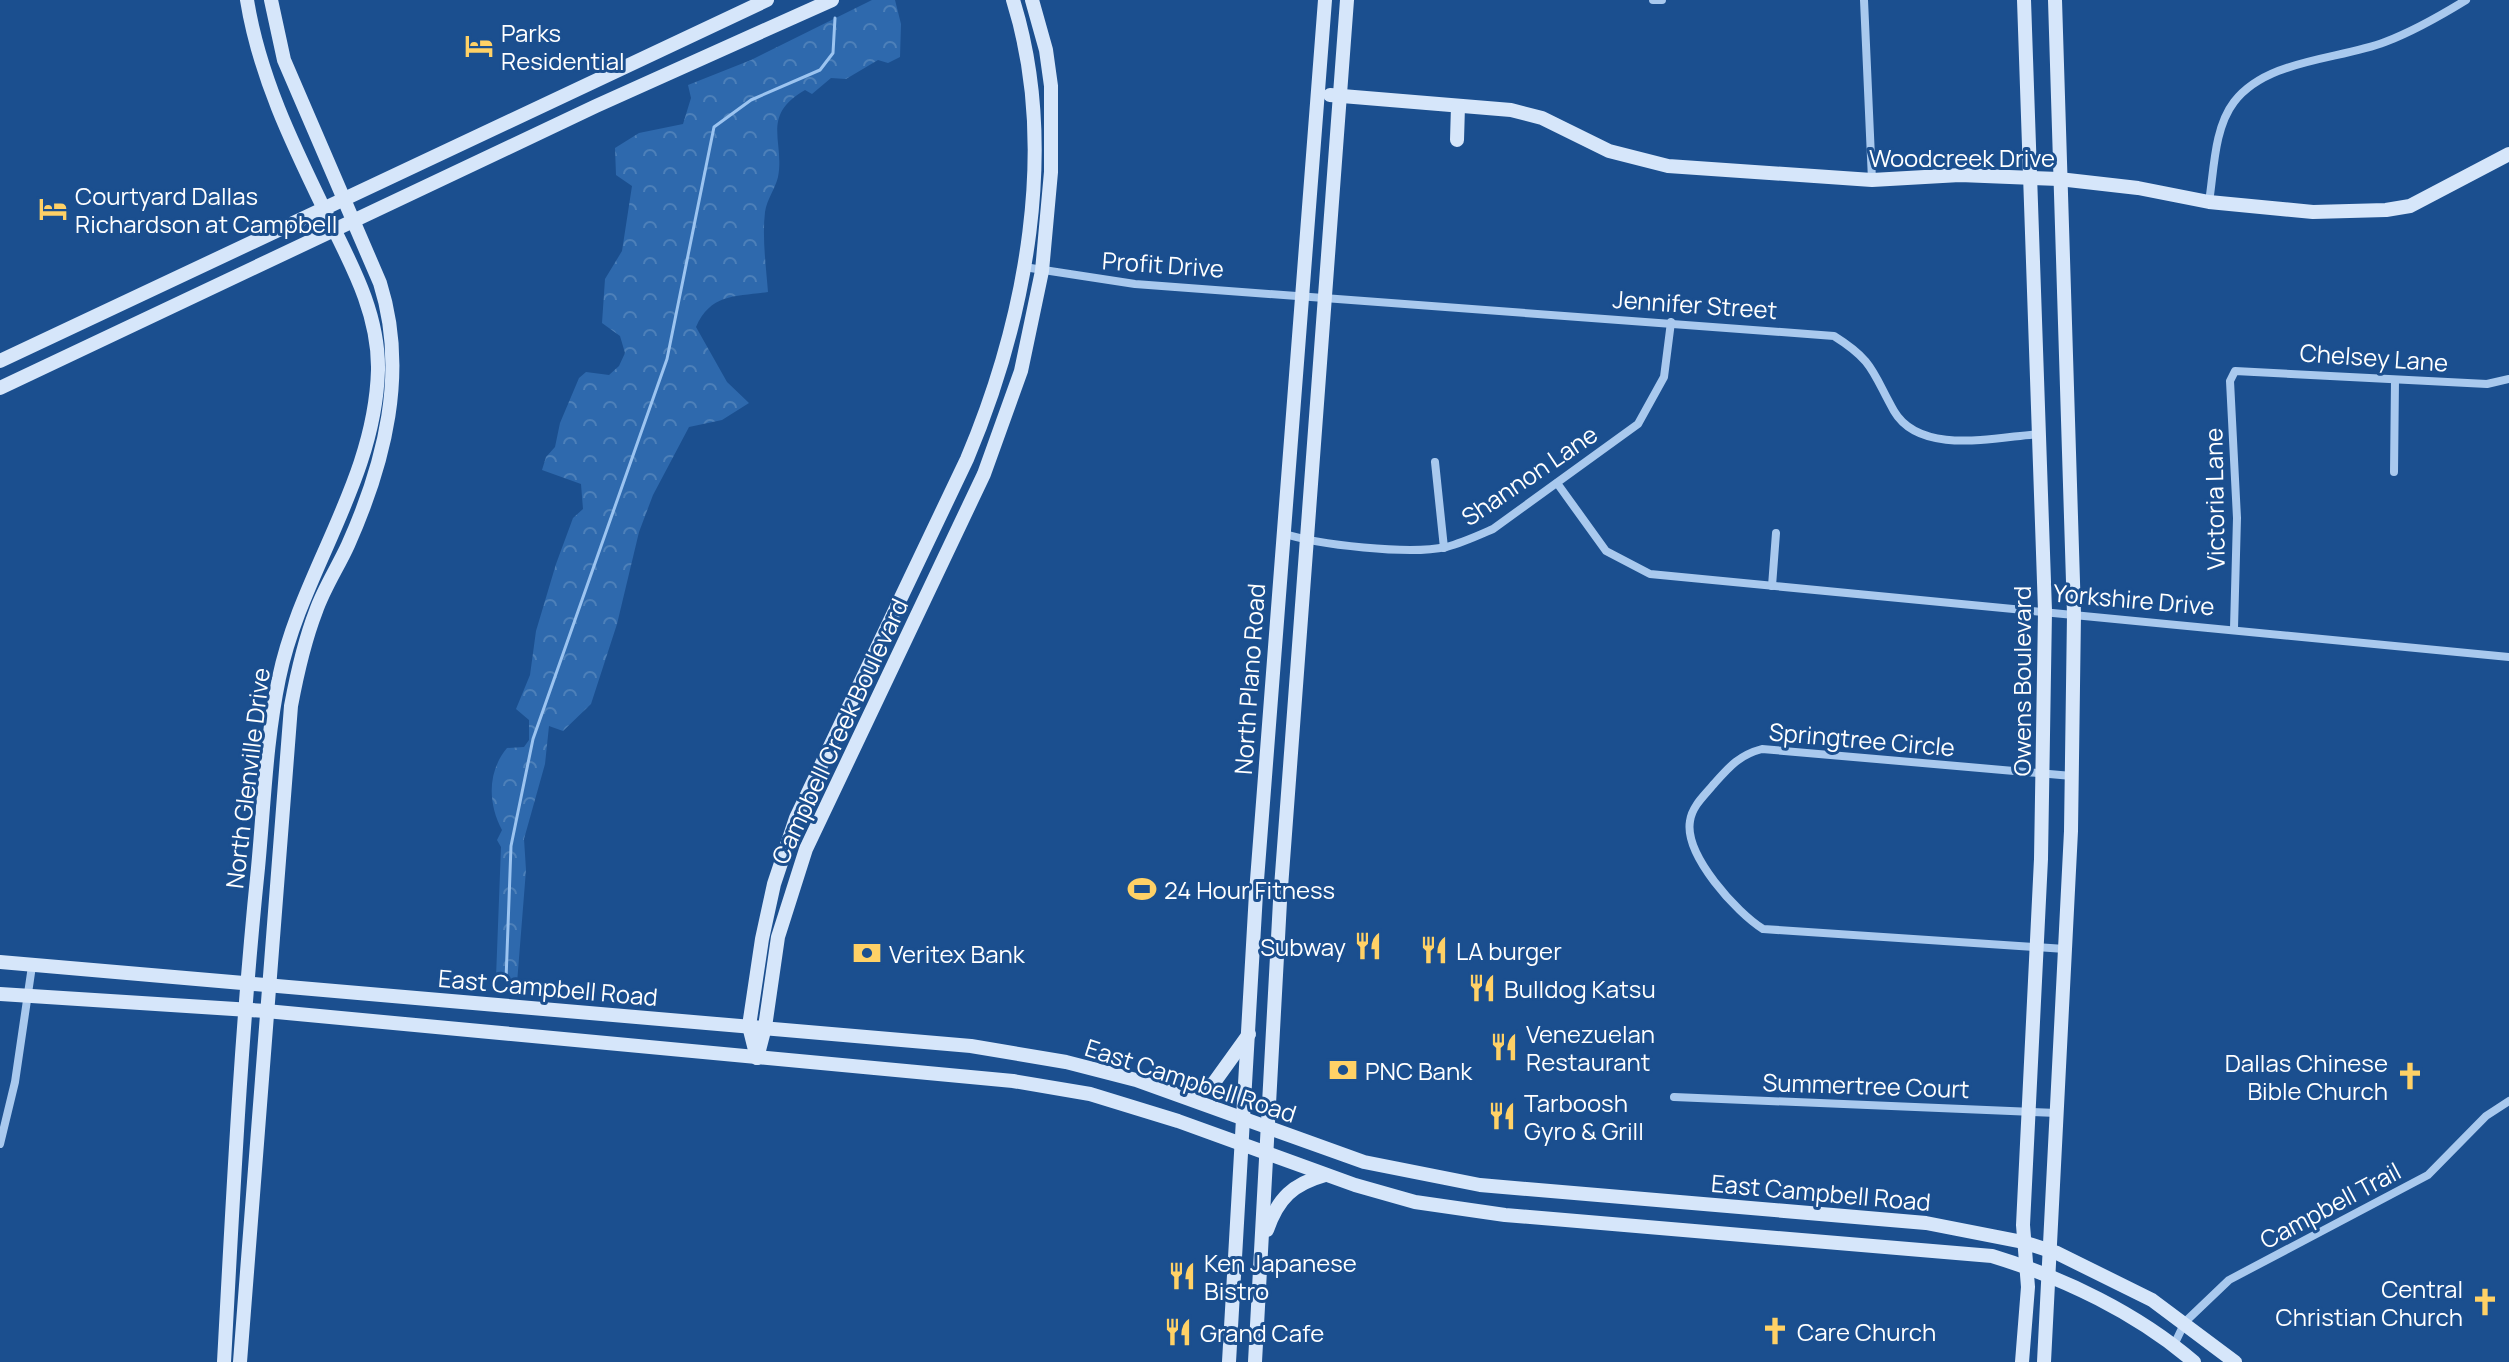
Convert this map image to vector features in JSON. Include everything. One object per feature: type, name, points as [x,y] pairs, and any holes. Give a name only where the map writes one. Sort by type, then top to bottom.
[{"type":"main road","name":"North Glenville Drive","points":[[224,1362],[247,982],[278,680],[300,604],[343,514],[360,464],[378,372],[367,303],[266,82],[247,0]]},
{"type":"main road","name":"North Glenville Drive","points":[[240,1362],[284,769],[297,677],[316,609],[364,507],[383,443],[395,359],[388,308],[284,60],[271,0]]},
{"type":"main road","points":[[0,361],[767,0]]},
{"type":"main road","points":[[0,388],[352,220],[832,0]]},
{"type":"main road","name":"Campbell Creek Boulevard","points":[[757,1058],[749,1026],[773,888],[792,830],[828,749],[882,643],[988,409],[1009,342],[1024,267],[1035,147],[1033,91],[1013,0]]},
{"type":"main road","name":"Campbell Creek Boulevard","points":[[757,1058],[765,1027],[778,937],[811,839],[984,474],[1021,371],[1042,271],[1051,172],[1051,90],[1046,50],[1032,0]]},
{"type":"main road","name":"North Plano Road","points":[[1229,1362],[1256,893],[1325,0]]},
{"type":"main road","name":"North Plano Road","points":[[1255,1362],[1280,901],[1347,0]]},
{"type":"main road","name":"Owens Boulevard","points":[[2022,1362],[2026,1267],[2023,1242],[2043,774],[2045,611],[2024,0]]},
{"type":"main road","points":[[2044,1362],[2072,776],[2074,614],[2055,0]]},
{"type":"main road","points":[[1033,91],[1051,90]]},
{"type":"main road","name":"Woodcreek Drive","points":[[1318,96],[1339,94],[1524,113],[1643,162],[1872,180],[1951,175],[2059,179],[2138,188],[2209,202],[2313,212],[2386,210],[2410,206],[2509,154]]},
{"type":"main road","points":[[1457,140],[1458,106]]},
{"type":"main road","points":[[159,287],[169,310]]},
{"type":"main road","points":[[988,409],[1006,416]]},
{"type":"main road","points":[[882,643],[898,651]]},
{"type":"main road","points":[[792,830],[811,839]]},
{"type":"main road","points":[[1256,893],[1280,901]]},
{"type":"main road","name":"East Campbell Road","points":[[0,962],[765,1027],[986,1049],[1102,1070],[1267,1125],[1364,1162],[1480,1185],[1926,1223],[2023,1242],[2049,1250],[2152,1300],[2235,1362]]},
{"type":"main road","name":"East Campbell Road","points":[[0,994],[266,1011],[1013,1081],[1090,1094],[1178,1121],[1325,1175],[1415,1202],[1538,1218],[1992,1256],[2026,1267],[2116,1308],[2174,1345],[2194,1362]]},
{"type":"main road","points":[[1181,1095],[1213,1084],[1249,1034]]},
{"type":"main road","points":[[1261,1249],[1274,1208],[1283,1197],[1305,1181],[1325,1175]]},
{"type":"main road","points":[[233,1195],[254,1188]]},
{"type":"main road","points":[[1538,1218],[1540,1190]]},
{"type":"main road","points":[[1707,1232],[1709,1204]]},
{"type":"street","points":[[1653,0],[1662,0]]},
{"type":"street","points":[[1864,0],[1872,180]]},
{"type":"street","points":[[2209,202],[2218,141],[2232,104],[2249,88],[2291,68],[2385,42],[2430,22],[2466,0]]},
{"type":"street","name":"Profit Drive","points":[[1024,267],[1135,284],[1300,293]]},
{"type":"street","name":"Jennifer Street","points":[[1300,293],[1834,336],[1860,352],[1896,415],[1911,429],[1931,438],[1956,440],[2039,434]]},
{"type":"street","name":"Shannon Lane","points":[[1282,533],[1305,541],[1444,548],[1493,529],[1638,424],[1664,377],[1671,322]]},
{"type":"street","name":"Chelsey Lane","points":[[2235,371],[2487,384],[2509,379]]},
{"type":"street","name":"Victoria Lane","points":[[2234,628],[2237,518],[2230,381],[2235,371]]},
{"type":"street","points":[[2394,472],[2395,380]]},
{"type":"street","points":[[1435,462],[1444,548]]},
{"type":"street","name":"Yorkshire Drive","points":[[1557,483],[1594,537],[1615,559],[1650,574],[2234,628],[2509,657]]},
{"type":"street","points":[[1772,586],[1776,533]]},
{"type":"street","name":"Springtree Circle","points":[[2065,949],[1763,929],[1735,909],[1691,843],[1689,821],[1695,806],[1734,760],[1762,749],[2072,776]]},
{"type":"street","points":[[0,1144],[30,997],[32,966]]},
{"type":"street","name":"Summertree Court","points":[[1674,1097],[2057,1113]]},
{"type":"street","name":"Campbell Trail","points":[[2174,1345],[2185,1322],[2229,1280],[2428,1175],[2486,1116],[2509,1101]]},
{"type":"green space","points":[[872,0],[895,0],[901,24],[900,57],[888,63],[878,60],[846,79],[831,78],[812,94],[805,90],[783,110],[777,130],[778,177],[766,207],[764,222],[768,292],[735,296],[717,302],[702,316],[696,327],[727,382],[749,403],[722,420],[689,427],[653,495],[639,532],[617,624],[591,704],[563,731],[549,726],[545,764],[524,839],[526,870],[517,983],[496,978],[501,847],[497,840],[502,830],[492,799],[493,778],[500,757],[507,748],[524,747],[529,740],[529,720],[516,709],[530,675],[536,631],[556,564],[573,518],[583,509],[581,484],[542,470],[546,457],[555,447],[560,423],[579,378],[586,372],[609,375],[619,366],[625,353],[620,336],[602,323],[605,279],[622,251],[632,186],[616,175],[615,148],[639,133],[683,124],[691,98],[688,85],[751,60]]},
{"type":"waterway","points":[[506,980],[511,846],[533,739],[667,359],[714,127],[751,100],[820,70],[833,53],[835,18]]},
{"type":"place","name":"Parks Residential","points":[[479,46]]},
{"type":"place","name":"Courtyard Dallas Richardson at Campbell","points":[[53,209]]},
{"type":"place","name":"24 Hour Fitness","points":[[1142,889]]},
{"type":"place","name":"Subway","points":[[1368,946]]},
{"type":"place","name":"LA burger","points":[[1434,950]]},
{"type":"place","name":"Veritex Bank","points":[[867,953]]},
{"type":"place","name":"Bulldog Katsu","points":[[1482,988]]},
{"type":"place","name":"Venezuelan Restaurant","points":[[1504,1047]]},
{"type":"place","name":"PNC Bank","points":[[1343,1070]]},
{"type":"place","name":"Dallas Chinese Bible Church","points":[[2410,1076]]},
{"type":"place","name":"Tarboosh Gyro & Grill","points":[[1502,1116]]},
{"type":"place","name":"Ken Japanese Bistro","points":[[1182,1276]]},
{"type":"place","name":"Central Christian Church","points":[[2485,1302]]},
{"type":"place","name":"Care Church","points":[[1775,1331]]},
{"type":"place","name":"Grand Cafe","points":[[1178,1332]]}]
